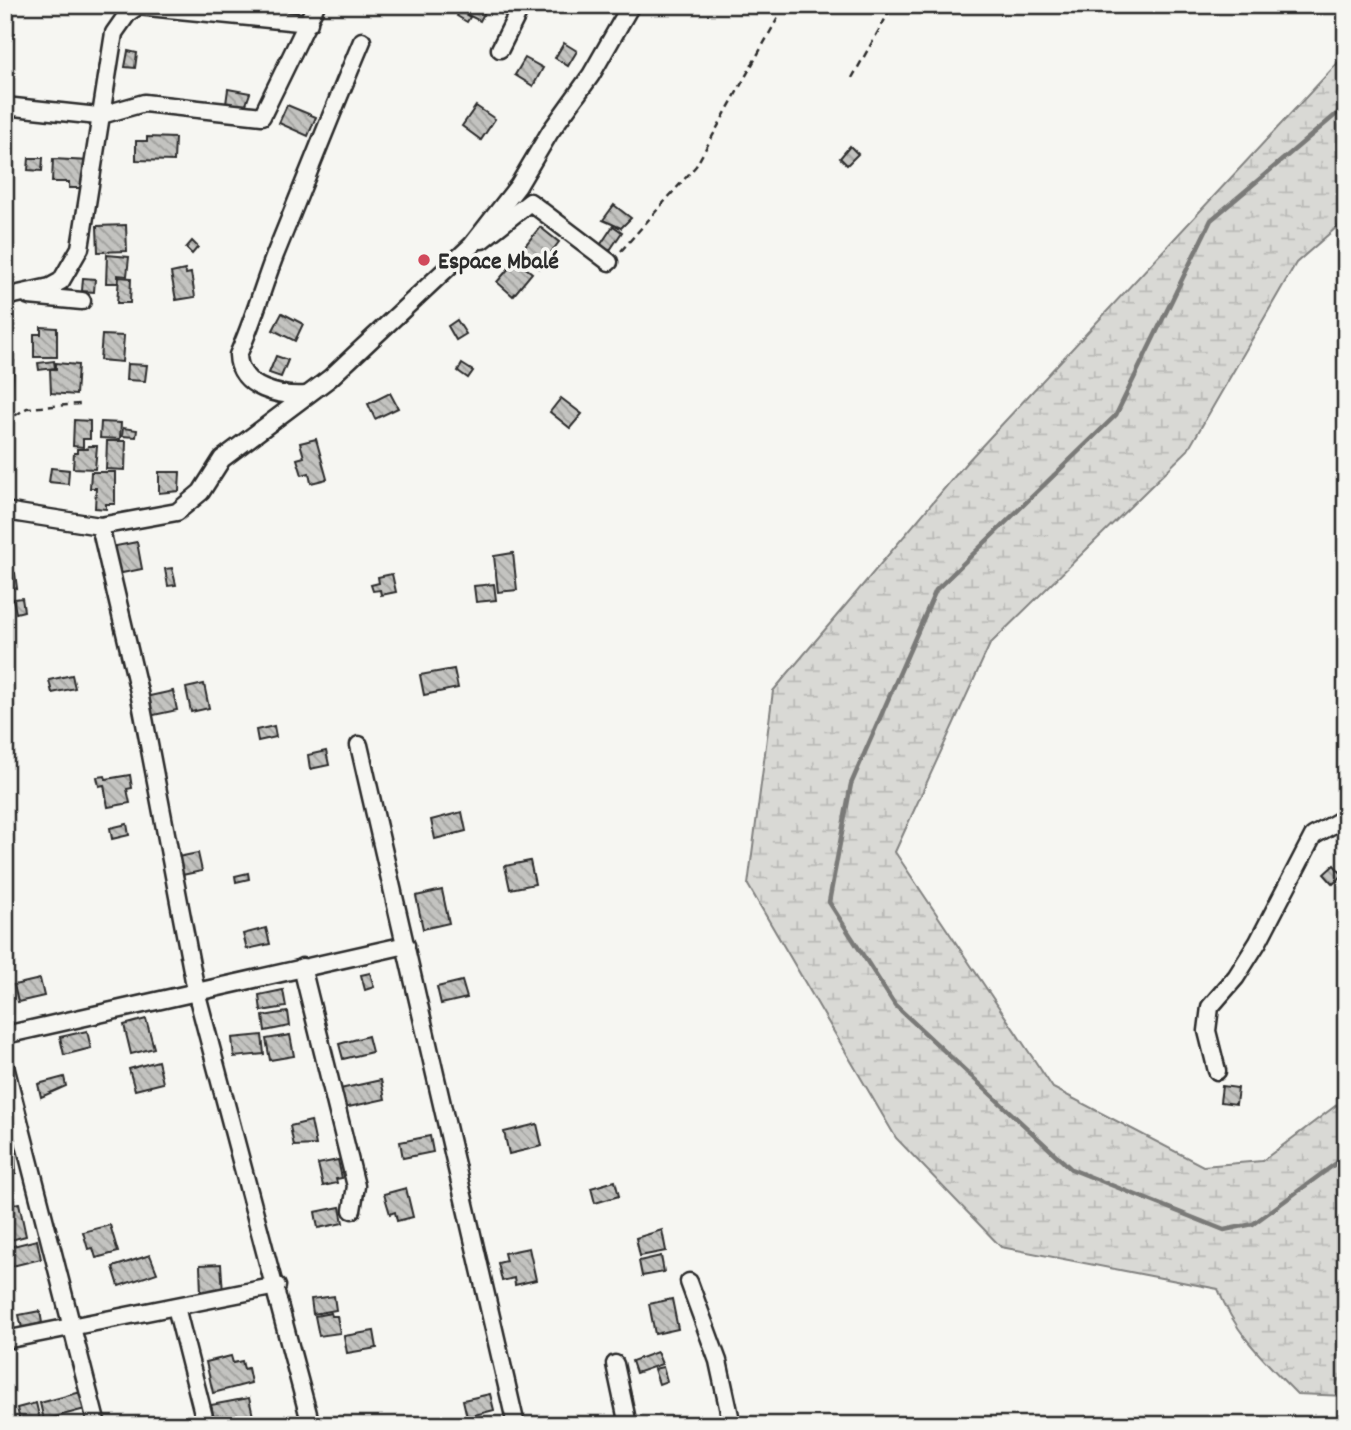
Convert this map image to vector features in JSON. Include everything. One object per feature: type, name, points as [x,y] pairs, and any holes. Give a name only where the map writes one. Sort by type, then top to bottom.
[{"type":"street","points":[[5,106],[98,116],[144,103],[262,117],[316,5]]},
{"type":"street","points":[[500,49],[523,5]]},
{"type":"street","points":[[471,246],[518,186],[550,132],[591,75],[631,5]]},
{"type":"street","points":[[10,295],[50,287],[61,281],[74,261],[88,207],[98,116],[114,33],[128,12],[138,6],[309,23]]},
{"type":"street","points":[[307,395],[284,397],[261,387],[243,369],[238,355],[257,314],[275,256],[339,92],[362,41]]},
{"type":"street","points":[[5,511],[100,526],[177,513],[201,492],[222,459],[353,357],[471,246],[530,202],[609,262]]},
{"type":"street","points":[[10,295],[82,301]]},
{"type":"street","points":[[100,526],[139,692],[196,990],[311,1425]]},
{"type":"street","points":[[359,745],[516,1425]]},
{"type":"street","points":[[1217,1071],[1206,1031],[1210,1007],[1236,977],[1258,943],[1313,836],[1346,817]]},
{"type":"street","points":[[5,1035],[406,945]]},
{"type":"street","points":[[302,967],[356,1186],[352,1210]]},
{"type":"street","points":[[5,1066],[97,1425]]},
{"type":"street","points":[[689,1282],[718,1361],[732,1425]]},
{"type":"street","points":[[5,1340],[276,1286]]},
{"type":"street","points":[[176,1307],[206,1425]]},
{"type":"street","points":[[615,1364],[628,1425]]},
{"type":"path","points":[[609,262],[637,237],[696,166],[785,5]]},
{"type":"path","points":[[852,78],[893,5]]},
{"type":"path","points":[[5,422],[27,408],[81,404]]},
{"type":"green space","points":[[1346,54],[1346,219],[1296,263],[1188,450],[990,644],[895,852],[1053,1088],[1203,1166],[1262,1161],[1346,1098],[1346,1396],[1297,1394],[1242,1333],[1218,1289],[1001,1247],[896,1138],[748,885],[773,691],[966,463]]},
{"type":"building","points":[[470,5],[493,5],[490,10],[487,8],[480,21],[466,14]]},
{"type":"building","points":[[505,5],[513,10],[509,18],[500,13]]},
{"type":"building","points":[[460,11],[470,17],[467,22],[457,16]]},
{"type":"building","points":[[564,43],[577,51],[568,66],[555,58]]},
{"type":"building","points":[[128,51],[137,53],[135,68],[125,67]]},
{"type":"building","points":[[525,58],[543,68],[533,86],[515,75]]},
{"type":"building","points":[[228,89],[250,93],[243,113],[225,111]]},
{"type":"building","points":[[287,105],[316,117],[308,136],[279,123]]},
{"type":"building","points":[[476,106],[495,119],[481,140],[462,126]]},
{"type":"building","points":[[147,137],[175,138],[174,161],[136,160],[136,141],[147,141]]},
{"type":"building","points":[[850,146],[858,154],[847,165],[840,158]]},
{"type":"building","points":[[29,158],[43,158],[42,171],[28,170]]},
{"type":"building","points":[[53,159],[89,161],[87,188],[69,188],[69,182],[52,182]]},
{"type":"building","points":[[614,205],[631,218],[621,228],[603,220]]},
{"type":"building","points":[[126,225],[127,251],[98,252],[97,226]]},
{"type":"building","points":[[613,226],[622,232],[608,253],[599,247]]},
{"type":"building","points":[[540,227],[559,242],[539,268],[519,253]]},
{"type":"building","points":[[192,241],[198,247],[192,254],[186,248]]},
{"type":"building","points":[[107,255],[129,257],[127,276],[118,275],[118,283],[106,283]]},
{"type":"building","points":[[516,260],[532,273],[513,296],[497,282]]},
{"type":"building","points":[[185,270],[186,274],[191,273],[195,297],[176,300],[171,273]]},
{"type":"building","points":[[119,277],[131,278],[130,303],[117,303]]},
{"type":"building","points":[[83,278],[95,279],[94,292],[82,291]]},
{"type":"building","points":[[282,313],[303,324],[295,341],[273,330]]},
{"type":"building","points":[[457,320],[466,334],[456,340],[448,326]]},
{"type":"building","points":[[41,327],[57,328],[57,357],[34,357],[34,334],[41,334]]},
{"type":"building","points":[[102,335],[124,336],[122,362],[100,360]]},
{"type":"building","points":[[276,356],[288,360],[281,377],[269,373]]},
{"type":"building","points":[[5,361],[14,361],[11,398],[5,397]]},
{"type":"building","points":[[54,361],[55,368],[39,370],[38,363]]},
{"type":"building","points":[[56,363],[78,365],[76,395],[51,393],[50,369],[56,369]]},
{"type":"building","points":[[127,364],[147,365],[145,381],[126,380]]},
{"type":"building","points":[[462,364],[473,371],[468,378],[458,371]]},
{"type":"building","points":[[390,393],[398,408],[375,419],[368,404]]},
{"type":"building","points":[[561,398],[582,414],[570,428],[550,412]]},
{"type":"building","points":[[74,420],[90,421],[90,439],[83,439],[83,447],[73,446]]},
{"type":"building","points":[[101,422],[121,423],[120,439],[100,438]]},
{"type":"building","points":[[123,428],[137,430],[136,437],[122,436]]},
{"type":"building","points":[[316,439],[327,479],[311,483],[309,473],[302,475],[297,459],[304,457],[300,443]]},
{"type":"building","points":[[107,441],[126,441],[125,470],[106,469]]},
{"type":"building","points":[[88,446],[97,446],[95,469],[73,468],[74,453],[77,453],[77,449],[87,449]]},
{"type":"building","points":[[51,468],[69,470],[68,484],[49,482]]},
{"type":"building","points":[[91,472],[115,472],[115,504],[106,504],[106,509],[95,508],[96,488],[90,488]]},
{"type":"building","points":[[159,472],[180,472],[179,491],[159,493]]},
{"type":"building","points":[[137,542],[142,569],[117,574],[111,547]]},
{"type":"building","points":[[513,553],[517,590],[498,592],[494,556]]},
{"type":"building","points":[[172,568],[176,585],[168,586],[165,569]]},
{"type":"building","points":[[15,573],[17,588],[7,589],[5,575]]},
{"type":"building","points":[[392,574],[396,592],[381,595],[380,590],[373,591],[371,585],[379,583],[378,577]]},
{"type":"building","points":[[494,584],[496,600],[476,602],[474,586]]},
{"type":"building","points":[[22,598],[24,611],[16,613],[13,599]]},
{"type":"building","points":[[454,669],[458,688],[424,695],[420,675]]},
{"type":"building","points":[[72,675],[75,688],[52,693],[49,680]]},
{"type":"building","points":[[204,684],[209,708],[191,712],[186,688]]},
{"type":"building","points":[[173,691],[177,710],[149,716],[145,697]]},
{"type":"building","points":[[274,726],[276,737],[258,741],[256,730]]},
{"type":"building","points":[[326,751],[329,765],[310,769],[308,755]]},
{"type":"building","points":[[130,775],[132,788],[127,789],[130,803],[108,807],[104,785],[99,786],[97,777],[105,776],[106,779]]},
{"type":"building","points":[[462,812],[466,831],[435,839],[431,820]]},
{"type":"building","points":[[127,824],[129,835],[112,839],[110,828]]},
{"type":"building","points":[[9,846],[13,872],[5,873],[5,847]]},
{"type":"building","points":[[198,853],[202,871],[177,876],[173,858]]},
{"type":"building","points":[[530,861],[535,884],[510,889],[505,866]]},
{"type":"building","points":[[1334,865],[1343,875],[1333,884],[1324,874]]},
{"type":"building","points":[[248,873],[249,879],[236,882],[235,876]]},
{"type":"building","points":[[442,890],[449,923],[423,929],[416,896]]},
{"type":"building","points":[[266,928],[270,944],[247,949],[243,934]]},
{"type":"building","points":[[370,973],[374,987],[365,990],[361,975]]},
{"type":"building","points":[[40,979],[44,996],[18,1002],[14,985]]},
{"type":"building","points":[[462,981],[467,998],[441,1004],[437,987]]},
{"type":"building","points":[[283,990],[286,1007],[261,1011],[259,995]]},
{"type":"building","points":[[288,1012],[290,1026],[265,1031],[263,1016]]},
{"type":"building","points":[[146,1019],[154,1048],[131,1054],[124,1025]]},
{"type":"building","points":[[87,1031],[91,1048],[64,1055],[60,1037]]},
{"type":"building","points":[[262,1035],[264,1054],[234,1057],[232,1038]]},
{"type":"building","points":[[290,1035],[294,1056],[270,1060],[266,1039]]},
{"type":"building","points":[[368,1036],[372,1052],[343,1059],[339,1044]]},
{"type":"building","points":[[158,1061],[163,1083],[135,1090],[129,1069]]},
{"type":"building","points":[[64,1077],[66,1086],[41,1097],[38,1084]]},
{"type":"building","points":[[381,1080],[385,1099],[344,1108],[340,1089]]},
{"type":"building","points":[[1222,1086],[1238,1088],[1236,1104],[1220,1102]]},
{"type":"building","points":[[311,1121],[316,1145],[294,1146],[290,1126]]},
{"type":"building","points":[[537,1124],[542,1146],[509,1154],[504,1132]]},
{"type":"building","points":[[430,1136],[433,1152],[403,1158],[400,1142]]},
{"type":"building","points":[[15,1154],[16,1174],[5,1177],[5,1156]]},
{"type":"building","points":[[338,1160],[342,1178],[336,1179],[337,1183],[323,1186],[318,1164]]},
{"type":"building","points":[[615,1181],[619,1196],[595,1203],[591,1188]]},
{"type":"building","points":[[406,1188],[413,1217],[397,1221],[395,1212],[390,1214],[384,1194]]},
{"type":"building","points":[[19,1203],[26,1236],[7,1241],[5,1206]]},
{"type":"building","points":[[340,1207],[343,1223],[318,1228],[315,1212]]},
{"type":"building","points":[[110,1225],[118,1252],[96,1258],[93,1248],[88,1249],[83,1232]]},
{"type":"building","points":[[662,1230],[666,1251],[640,1256],[636,1238]]},
{"type":"building","points":[[37,1240],[41,1259],[8,1267],[5,1248]]},
{"type":"building","points":[[529,1248],[536,1280],[515,1285],[514,1278],[502,1281],[498,1263],[506,1261],[504,1253]]},
{"type":"building","points":[[150,1255],[157,1273],[119,1286],[113,1267]]},
{"type":"building","points":[[661,1256],[664,1272],[642,1276],[639,1261]]},
{"type":"building","points":[[221,1264],[223,1293],[201,1294],[200,1265]]},
{"type":"building","points":[[334,1296],[336,1310],[313,1314],[311,1299]]},
{"type":"building","points":[[672,1299],[678,1329],[655,1334],[649,1304]]},
{"type":"building","points":[[40,1311],[42,1323],[22,1328],[19,1315]]},
{"type":"building","points":[[331,1313],[332,1316],[337,1316],[340,1333],[319,1336],[315,1316]]},
{"type":"building","points":[[374,1331],[377,1348],[347,1353],[344,1336]]},
{"type":"building","points":[[657,1352],[662,1364],[636,1373],[632,1361]]},
{"type":"building","points":[[231,1356],[233,1363],[242,1361],[244,1369],[248,1368],[251,1383],[213,1393],[206,1362]]},
{"type":"building","points":[[663,1367],[667,1381],[659,1384],[654,1369]]},
{"type":"building","points":[[81,1392],[85,1409],[44,1420],[40,1403]]},
{"type":"building","points":[[490,1394],[494,1410],[467,1417],[463,1400]]},
{"type":"building","points":[[249,1398],[254,1421],[218,1425],[211,1405]]},
{"type":"building","points":[[36,1403],[40,1420],[36,1421],[37,1424],[21,1425],[17,1408]]},
{"type":"waterway","points":[[1346,106],[1211,220],[1116,415],[936,590],[851,784],[829,902],[895,1005],[1071,1169],[1224,1230],[1253,1224],[1346,1156]]},
{"type":"place","name":"Espace Mbalé","points":[[424,260]]}]
